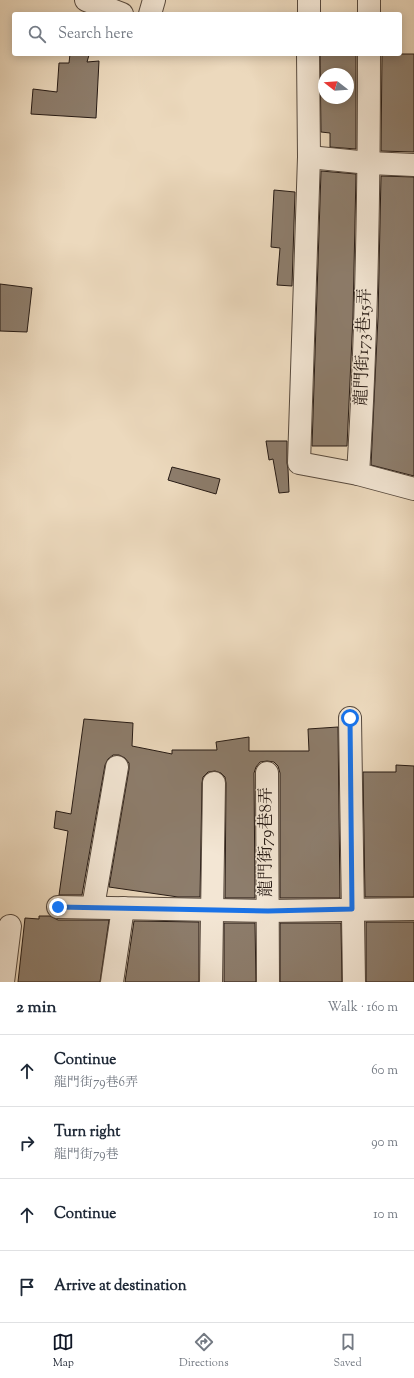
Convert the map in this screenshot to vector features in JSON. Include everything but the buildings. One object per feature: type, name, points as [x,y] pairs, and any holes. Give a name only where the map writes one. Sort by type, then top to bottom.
[{"type":"lane","points":[[86,0],[117,12]]},
{"type":"lane","points":[[151,12],[154,0]]},
{"type":"lane","points":[[309,0],[309,12]]},
{"type":"lane","points":[[369,0],[369,12]]},
{"type":"lane","points":[[308,56],[309,157],[300,463],[358,474],[414,489]]},
{"type":"lane","name":"龍門街173巷15弄","points":[[358,474],[362,412],[369,163],[369,56]]},
{"type":"lane","points":[[309,157],[369,163],[414,165]]},
{"type":"lane","points":[[350,718],[354,982]]},
{"type":"lane","points":[[93,907],[117,767]]},
{"type":"lane","name":"龍門街79巷8弄","points":[[267,773],[268,982]]},
{"type":"lane","points":[[211,982],[214,783]]},
{"type":"lane","points":[[58,907],[268,911],[414,909]]},
{"type":"lane","points":[[112,982],[123,908]]},
{"type":"lane","points":[[3,982],[10,926]]},
{"type":"route","points":[[58,907],[268,911],[352,909],[350,718]]}]
